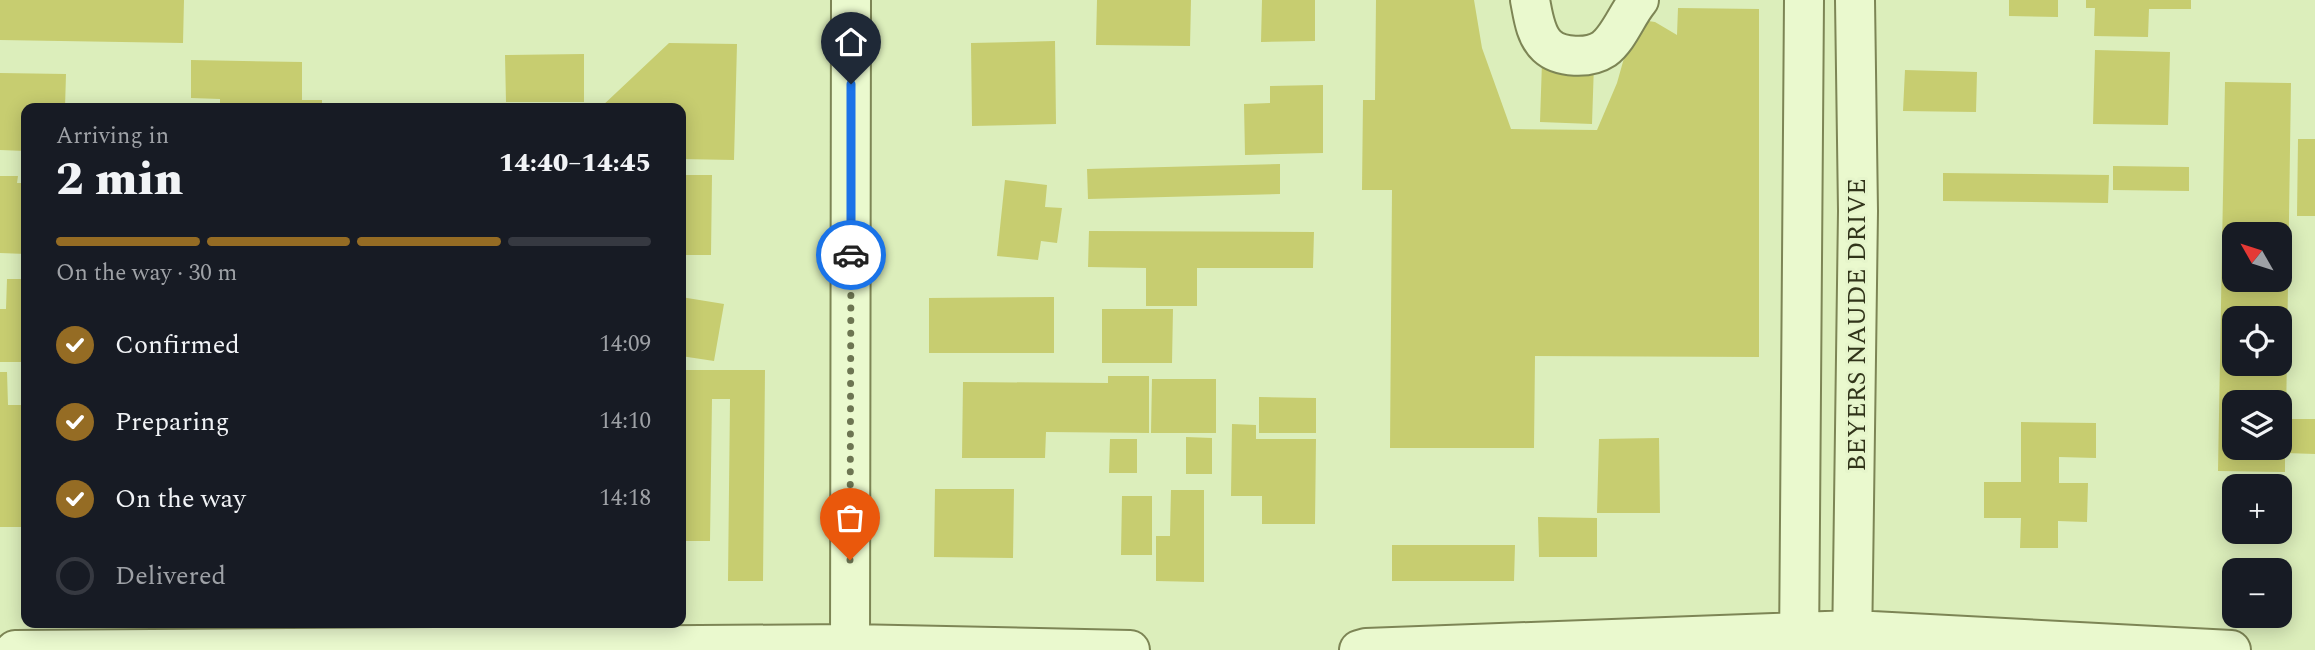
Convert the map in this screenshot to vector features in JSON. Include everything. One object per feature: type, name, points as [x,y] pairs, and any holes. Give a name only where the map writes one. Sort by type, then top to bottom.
[{"type":"street","points":[[850,647],[851,0]]},
{"type":"street","points":[[1530,0],[1534,24],[1547,46],[1568,55],[1584,56],[1603,50],[1639,0]]},
{"type":"street","name":"BEYERS NAUDE DRIVE","points":[[1799,642],[1804,0]]},
{"type":"street","name":"BEYERS NAUDE DRIVE","points":[[1852,640],[1858,211],[1855,0]]},
{"type":"street","points":[[1359,650],[1852,640],[2231,650]]},
{"type":"street","points":[[15,650],[850,647],[1130,650]]},
{"type":"building","points":[[0,0],[184,0],[183,43],[0,40]]},
{"type":"building","points":[[1097,0],[1191,0],[1190,46],[1096,45]]},
{"type":"building","points":[[1262,0],[1315,0],[1315,41],[1261,42]]},
{"type":"building","points":[[1376,0],[1474,0],[1482,48],[1511,129],[1597,130],[1617,83],[1635,19],[1655,22],[1677,35],[1678,8],[1759,9],[1759,357],[1535,356],[1534,448],[1390,448],[1392,190],[1362,190],[1363,100],[1375,100]]},
{"type":"building","points":[[2009,0],[2058,0],[2058,17],[2009,16]]},
{"type":"building","points":[[2086,0],[2191,0],[2191,9],[2149,9],[2148,37],[2094,36],[2095,8],[2086,8]]},
{"type":"building","points":[[1055,41],[1056,124],[972,126],[971,43]]},
{"type":"building","points":[[669,43],[737,44],[734,160],[686,159],[686,103],[605,103]]},
{"type":"building","points":[[2095,50],[2170,52],[2168,125],[2093,124]]},
{"type":"building","points":[[584,54],[584,102],[506,102],[505,55]]},
{"type":"building","points":[[191,60],[302,62],[302,100],[322,100],[322,103],[220,103],[220,99],[191,98]]},
{"type":"building","points":[[1542,62],[1594,64],[1592,124],[1540,122]]},
{"type":"building","points":[[1905,70],[1977,72],[1976,112],[1903,111]]},
{"type":"building","points":[[0,73],[66,74],[65,103],[21,103],[21,151],[0,150]]},
{"type":"building","points":[[2225,82],[2291,83],[2289,222],[2222,222]]},
{"type":"building","points":[[1323,85],[1323,153],[1245,155],[1244,104],[1270,103],[1270,86]]},
{"type":"building","points":[[2298,139],[2315,139],[2315,216],[2297,216]]},
{"type":"building","points":[[1280,164],[1280,194],[1088,199],[1087,169]]},
{"type":"building","points":[[2113,166],[2189,167],[2189,191],[2113,190]]},
{"type":"building","points":[[1943,173],[2109,175],[2108,203],[1943,201]]},
{"type":"building","points":[[686,175],[712,175],[711,255],[686,255]]},
{"type":"building","points":[[0,176],[18,176],[17,183],[21,183],[21,254],[0,253]]},
{"type":"building","points":[[1005,180],[1047,185],[1045,207],[1062,208],[1057,243],[1041,241],[1038,260],[997,256]]},
{"type":"building","points":[[1089,231],[1314,232],[1313,268],[1197,268],[1197,306],[1146,306],[1146,268],[1088,267]]},
{"type":"building","points":[[2222,249],[2222,292],[2288,292],[2288,306],[2222,306],[2222,376],[2287,376],[2286,390],[2222,390],[2222,460],[2285,460],[2285,472],[2218,471]]},
{"type":"building","points":[[7,279],[21,279],[21,362],[0,362],[0,309],[6,309]]},
{"type":"building","points":[[1054,297],[1054,353],[929,353],[929,298]]},
{"type":"building","points":[[686,298],[724,304],[714,361],[686,357]]},
{"type":"building","points":[[1102,309],[1173,309],[1172,363],[1102,363]]},
{"type":"building","points":[[686,370],[765,370],[763,581],[728,581],[730,399],[712,399],[710,541],[686,541]]},
{"type":"building","points":[[0,372],[7,372],[8,405],[21,405],[21,527],[0,527]]},
{"type":"building","points":[[1108,376],[1149,376],[1149,433],[1046,432],[1045,458],[962,458],[963,382],[1108,383]]},
{"type":"building","points":[[1152,379],[1216,379],[1216,433],[1151,433]]},
{"type":"building","points":[[1259,397],[1316,398],[1316,433],[1259,433]]},
{"type":"building","points":[[2292,419],[2315,419],[2315,454],[2292,453]]},
{"type":"building","points":[[2021,422],[2096,423],[2096,458],[2059,457],[2059,483],[2088,483],[2087,522],[2058,521],[2058,548],[2020,548],[2021,518],[1984,518],[1984,482],[2021,482]]},
{"type":"building","points":[[1232,424],[1256,425],[1256,439],[1316,439],[1315,524],[1262,524],[1262,496],[1231,496]]},
{"type":"building","points":[[1186,437],[1212,438],[1212,474],[1186,474]]},
{"type":"building","points":[[1659,438],[1660,513],[1597,513],[1599,439]]},
{"type":"building","points":[[1110,439],[1137,439],[1137,473],[1109,473]]},
{"type":"building","points":[[935,489],[1014,489],[1013,558],[934,557]]},
{"type":"building","points":[[1171,490],[1204,490],[1204,582],[1156,581],[1156,536],[1170,536]]},
{"type":"building","points":[[1122,496],[1152,496],[1152,555],[1121,555]]},
{"type":"building","points":[[1538,517],[1597,518],[1597,557],[1539,557]]},
{"type":"building","points":[[1392,545],[1515,545],[1514,581],[1392,581]]},
{"type":"way so far","points":[[850,560],[851,255]]},
{"type":"route","points":[[851,84],[851,255]]}]
